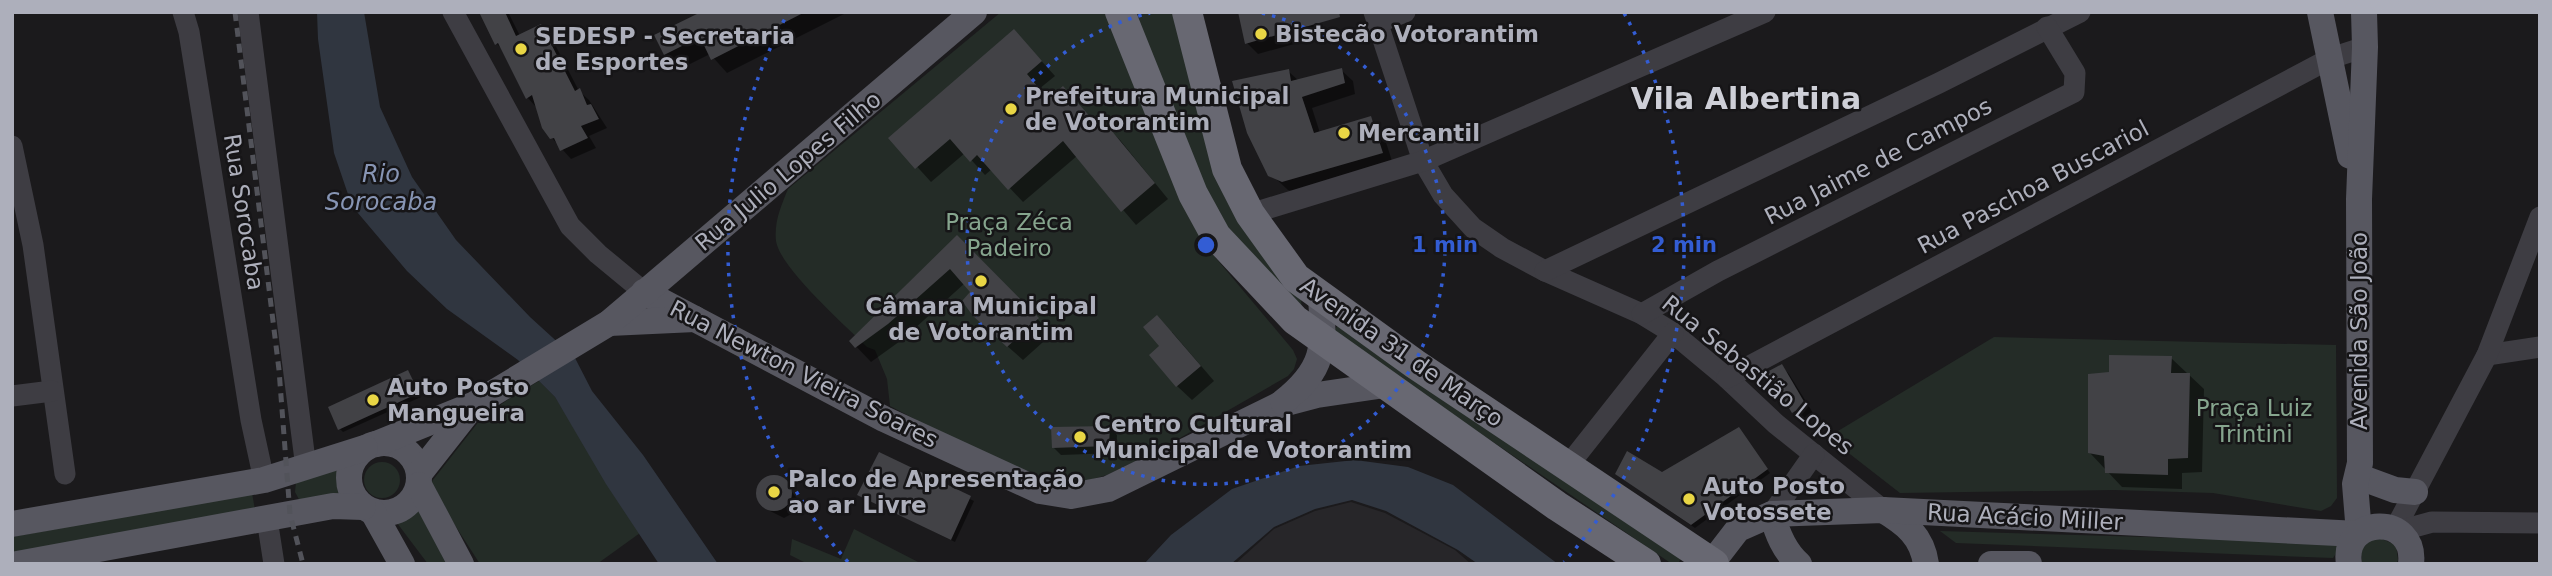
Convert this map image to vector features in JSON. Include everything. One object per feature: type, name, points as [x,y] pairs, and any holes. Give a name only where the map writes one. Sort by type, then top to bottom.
[{"type":"highway","name":"Avenida 31 de Março","points":[[1120,12],[1193,194],[1216,236],[1294,320],[1557,506],[1646,564]]},
{"type":"highway","name":"Avenida 31 de Março","points":[[1187,12],[1227,169],[1250,214],[1296,278],[1415,364],[1712,563]]},
{"type":"main road","name":"Rua Julio Lopes Filho","points":[[483,398],[605,325],[974,12]]},
{"type":"main road","name":"Avenida São João","points":[[2320,12],[2359,199]]},
{"type":"main road","name":"Avenida São João","points":[[2364,12],[2359,199],[2362,471],[2355,484],[2355,509],[2377,531]]},
{"type":"main road","name":"Rua Newton Vieira Soares","points":[[644,292],[887,420],[1040,491],[1071,496],[1108,489],[1279,405]]},
{"type":"main road","points":[[1279,405],[1310,376],[1324,341],[1321,296]]},
{"type":"main road","points":[[605,325],[695,319]]},
{"type":"main road","points":[[1279,405],[1317,395],[1385,385]]},
{"type":"main road","points":[[12,524],[264,480],[371,446],[483,398]]},
{"type":"main road","points":[[18,564],[333,506],[385,514],[397,511],[407,505],[414,496],[419,479],[483,398]]},
{"type":"main road","points":[[402,564],[368,510],[349,488],[348,477],[356,456],[371,446],[388,443],[409,453],[461,564]]},
{"type":"main road","points":[[2362,471],[2395,490],[2415,492]]},
{"type":"main road","points":[[264,480],[275,517]]},
{"type":"main road","points":[[1883,510],[1904,523],[1917,536],[1926,564]]},
{"type":"main road","name":"Rua Acácio Miller","points":[[1712,563],[1738,529],[1772,514],[1883,510],[2377,531]]},
{"type":"main road","points":[[1772,514],[1783,545],[1799,564]]},
{"type":"main road","points":[[2349,564],[2349,550],[2377,531],[2410,547],[2411,564]]},
{"type":"main road","points":[[1991,564],[2029,564]]},
{"type":"street","name":"Rua Sorocaba","points":[[183,12],[189,32],[251,420],[264,480]]},
{"type":"street","points":[[248,12],[306,468]]},
{"type":"street","name":"Rua Newton Vieira Soares","points":[[453,12],[570,226],[598,254],[644,292]]},
{"type":"street","points":[[1375,18],[1405,12]]},
{"type":"street","points":[[1250,214],[1423,161],[1765,12]]},
{"type":"street","points":[[1545,271],[1939,83],[2080,12]]},
{"type":"street","name":"Rua Sebastião Lopes","points":[[1375,18],[1423,161],[1443,195],[1473,228],[1502,248],[1545,271],[1642,314],[1673,333],[1776,424],[1883,510]]},
{"type":"street","name":"Rua Jaime de Campos","points":[[1642,314],[1718,271],[2074,92],[2075,73],[2047,27]]},
{"type":"street","name":"Rua Paschoa Buscariol","points":[[1727,378],[2331,58],[2365,47]]},
{"type":"street","points":[[12,146],[33,246],[65,474]]},
{"type":"street","points":[[2377,531],[2415,492],[2487,355],[2540,218]]},
{"type":"street","points":[[1567,467],[1673,333]]},
{"type":"street","points":[[2487,355],[2540,347]]},
{"type":"street","points":[[12,396],[52,391]]},
{"type":"street","points":[[1772,514],[1814,454]]},
{"type":"street","points":[[274,564],[275,517]]},
{"type":"street","points":[[2377,531],[2432,522],[2540,523]]},
{"type":"shaded area","points":[[1351,502],[1385,513],[1455,550],[1471,564],[1235,564],[1274,529],[1315,511]]},
{"type":"green space","name":"Praça Zéca Padeiro","points":[[1001,12],[1109,12],[1178,181],[1215,257],[1293,350],[1297,359],[1288,376],[1159,450],[1107,475],[1089,480],[1045,480],[968,447],[890,406],[887,379],[875,350],[867,347],[801,281],[780,252],[776,241],[777,221],[788,189]]},
{"type":"green space","points":[[1130,12],[1175,12],[1209,139],[1301,296],[1302,316],[1216,219]]},
{"type":"green space","points":[[1344,319],[1682,556],[1678,564],[1672,564],[1332,332]]},
{"type":"green space","name":"Praça Luiz Trintini","points":[[1994,337],[2336,345],[2337,498],[2331,506],[2321,511],[2213,493],[2114,490],[1900,493],[1828,437]]},
{"type":"green space","points":[[539,381],[555,397],[640,533],[597,564],[480,564],[429,485],[480,420]]},
{"type":"green space","points":[[382,462],[394,468],[400,480],[394,492],[382,498],[370,492],[364,480],[370,468]]},
{"type":"green space","points":[[337,470],[337,485],[341,495],[301,503],[295,492],[296,482]]},
{"type":"green space","points":[[252,493],[255,510],[12,553],[12,537]]},
{"type":"green space","points":[[414,502],[451,564],[428,564],[391,515]]},
{"type":"green space","points":[[854,529],[922,564],[808,564],[790,555],[792,539],[841,559]]},
{"type":"green space","points":[[1940,531],[2321,542],[2342,545],[2333,558],[1956,543]]},
{"type":"green space","points":[[2375,536],[2396,545],[2396,564],[2362,564],[2361,549]]},
{"type":"water","name":"Rio Sorocaba","points":[[317,12],[364,12],[380,107],[412,177],[456,240],[530,317],[575,358],[592,391],[643,455],[718,564],[659,564],[606,484],[555,397],[518,360],[447,309],[407,271],[352,206],[334,153],[318,39]]},
{"type":"water","points":[[1355,460],[1408,467],[1453,485],[1558,564],[1478,564],[1458,550],[1386,511],[1352,500],[1315,509],[1274,527],[1231,564],[1144,564],[1171,535],[1232,489],[1299,466]]},
{"type":"building","points":[[479,12],[505,12],[516,36],[541,24],[575,91],[580,88],[587,105],[591,104],[599,119],[581,126],[588,138],[560,151],[554,138],[550,139],[542,128],[532,95],[526,99]]},
{"type":"building","points":[[701,12],[805,12],[711,60],[700,37],[664,55],[654,35]]},
{"type":"building","name":"Bistecão Votorantim","points":[[1238,12],[1339,12],[1340,17],[1245,44]]},
{"type":"building","name":"Prefeitura Municipal de Votorantim","points":[[1014,29],[1042,61],[1027,74],[1048,99],[1063,86],[1100,128],[1106,124],[1155,183],[1121,212],[1063,141],[1008,190],[977,155],[970,162],[950,139],[915,169],[888,138]]},
{"type":"building","points":[[1342,68],[1345,83],[1302,97],[1314,133],[1371,116],[1383,153],[1282,182],[1268,176],[1247,133],[1232,81],[1289,69],[1291,81]]},
{"type":"building","name":"Câmara Municipal de Votorantim","points":[[957,235],[1039,318],[1007,347],[973,316],[962,301],[970,292],[950,269],[888,324],[855,348],[849,341]]},
{"type":"building","points":[[1157,315],[1201,366],[1176,387],[1149,355],[1159,346],[1143,327]]},
{"type":"building","points":[[2109,355],[2172,356],[2171,373],[2190,373],[2188,458],[2168,459],[2168,475],[2105,473],[2104,456],[2088,453],[2088,374],[2109,372]]},
{"type":"building","points":[[1782,364],[1806,405],[1792,413],[1767,372]]},
{"type":"building","name":"Auto Posto Mangueira","points":[[408,370],[419,393],[338,430],[328,407]]},
{"type":"building","name":"Centro Cultural Municipal de Votorantim","points":[[1110,426],[1109,446],[1052,448],[1051,427]]},
{"type":"building","name":"Auto Posto Votossete","points":[[1739,427],[1768,469],[1691,525],[1615,474],[1627,451],[1662,472]]},
{"type":"building","points":[[879,452],[971,496],[951,540],[857,495]]},
{"type":"building","name":"Palco de Apresentação ao ar Livre","points":[[774,475],[786,481],[792,493],[786,505],[774,511],[762,505],[756,493],[762,481]]},
{"type":"railway","points":[[235,12],[279,370],[290,514],[303,564]]},
{"type":"place","name":"Bistecão Votorantim","points":[[1261,34]]},
{"type":"place","name":"SEDESP - Secretaria de Esportes","points":[[521,49]]},
{"type":"place","name":"Prefeitura Municipal de Votorantim","points":[[1011,109]]},
{"type":"place","name":"Mercantil","points":[[1344,133]]},
{"type":"place","name":"Câmara Municipal de Votorantim","points":[[981,281]]},
{"type":"place","name":"Auto Posto Mangueira","points":[[373,400]]},
{"type":"place","name":"Centro Cultural Municipal de Votorantim","points":[[1080,437]]},
{"type":"place","name":"Palco de Apresentação ao ar Livre","points":[[774,492]]},
{"type":"place","name":"Auto Posto Votossete","points":[[1689,499]]},
{"type":"district","name":"Vila Albertina","points":[[1746,98]]}]
